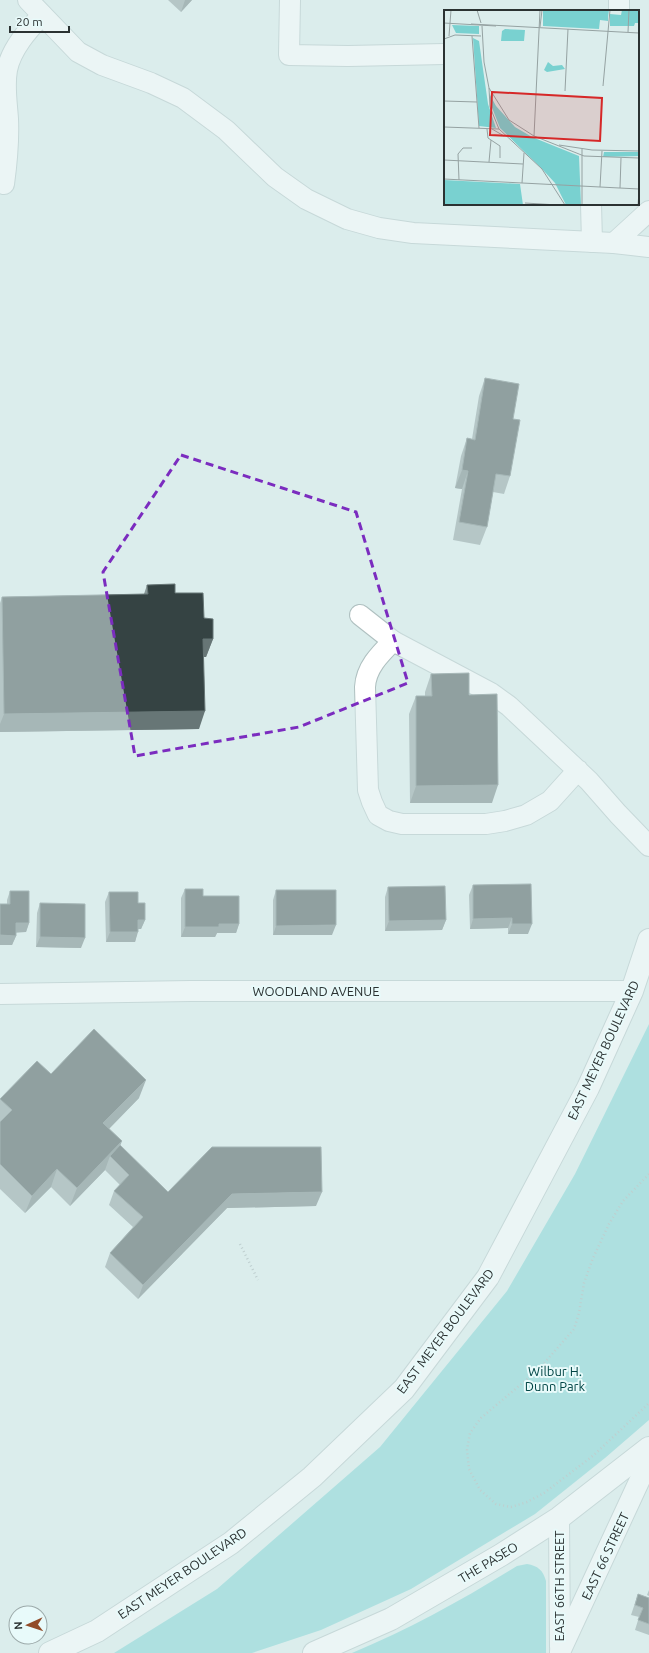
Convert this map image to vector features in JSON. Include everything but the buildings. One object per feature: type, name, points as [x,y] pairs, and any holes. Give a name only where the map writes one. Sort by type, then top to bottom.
[{"type":"main road","name":"EAST MEYER BOULEVARD","points":[[50,1653],[98,1631],[231,1543],[312,1477],[404,1389],[488,1277],[588,1088],[632,991],[649,940]]},
{"type":"main road","name":"THE PASEO","points":[[314,1653],[391,1619],[501,1555],[559,1518],[649,1448]]},
{"type":"street","points":[[28,0],[78,52],[102,65],[151,83],[183,98],[226,130],[275,177],[306,199],[347,219],[379,228],[413,233],[614,243],[649,247]]},
{"type":"street","points":[[290,0],[289,55],[444,54]]},
{"type":"street","points":[[4,184],[8,135],[6,94],[7,69],[12,56],[29,30],[42,15]]},
{"type":"street","points":[[591,205],[592,242]]},
{"type":"street","points":[[614,243],[649,211]]},
{"type":"street","points":[[360,615],[392,641],[491,693],[501,700],[535,729],[578,770],[649,846]]},
{"type":"street","points":[[392,641],[373,663],[366,678],[368,790],[378,815],[389,821],[402,824],[486,824],[505,821],[526,815],[550,802],[578,770]]},
{"type":"street","name":"WOODLAND AVENUE","points":[[0,994],[191,991],[632,991]]},
{"type":"street","name":"EAST 66 STREET","points":[[560,1652],[649,1460]]},
{"type":"street","name":"EAST 66TH STREET","points":[[559,1518],[560,1652]]},
{"type":"path","points":[[649,1174],[623,1201],[609,1224],[593,1258],[584,1283],[574,1329],[539,1369],[481,1418],[470,1433],[467,1450],[469,1469],[480,1490],[496,1504],[511,1507],[527,1502],[544,1493],[594,1455],[649,1403]]},
{"type":"path","points":[[240,1244],[258,1280]]},
{"type":"highlighted area","points":[[181,455],[356,512],[408,683],[299,727],[135,756],[103,572]]},
{"type":"green space","name":"Wilbur H. Dunn Park","points":[[649,1024],[649,1420],[605,1458],[535,1514],[411,1589],[321,1630],[252,1653],[114,1653],[217,1589],[380,1447],[507,1291],[575,1174]]},
{"type":"green space","points":[[527,1564],[540,1569],[546,1581],[546,1653],[352,1653],[395,1634],[436,1613],[517,1566]]}]
